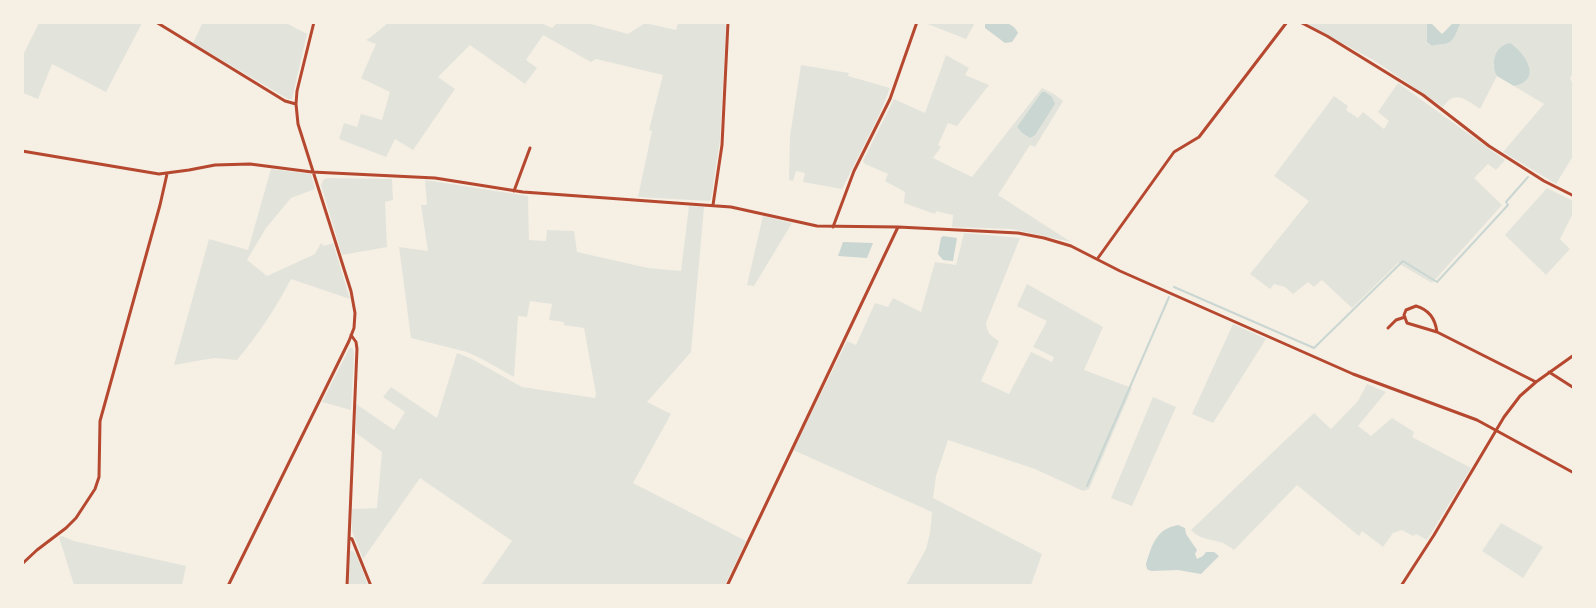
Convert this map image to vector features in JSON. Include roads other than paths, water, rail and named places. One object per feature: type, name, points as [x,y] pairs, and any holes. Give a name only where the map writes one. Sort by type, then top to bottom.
[{"type":"street","points":[[156,22],[285,101],[296,104]]},
{"type":"street","points":[[228,586],[354,328],[354,313],[350,291],[298,124],[296,104],[314,22]]},
{"type":"street","points":[[713,205],[722,145],[728,22]]},
{"type":"street","points":[[833,227],[854,171],[890,99],[917,22]]},
{"type":"street","points":[[1098,258],[1174,152],[1198,136],[1287,22]]},
{"type":"street","points":[[1300,22],[1423,95],[1489,146],[1544,181],[1574,196]]},
{"type":"street","points":[[514,191],[530,148]]},
{"type":"street","points":[[22,151],[167,174],[215,165],[250,164],[312,172],[435,178],[514,191],[713,205],[750,210],[817,226],[898,227],[1018,233],[1062,244],[1098,258],[1120,271],[1353,374],[1476,420],[1574,473]]},
{"type":"street","points":[[22,564],[76,518],[95,490],[99,477],[100,421],[167,174]]},
{"type":"street","points":[[727,586],[898,227]]},
{"type":"street","points":[[1437,332],[1435,321],[1427,311],[1416,306],[1406,310],[1405,317],[1407,323],[1437,332],[1536,382]]},
{"type":"street","points":[[1388,328],[1396,320],[1405,317]]},
{"type":"street","points":[[346,586],[357,349],[356,342],[351,335]]},
{"type":"street","points":[[1401,586],[1434,535],[1496,430],[1520,396],[1549,371],[1574,355]]},
{"type":"street","points":[[1549,371],[1574,388]]},
{"type":"street","points":[[349,538],[352,539],[371,586]]},
{"type":"waterway","points":[[1174,287],[1314,348],[1403,261],[1437,282],[1508,205],[1506,202],[1528,177]]},
{"type":"waterway","points":[[1087,486],[1169,297]]}]
